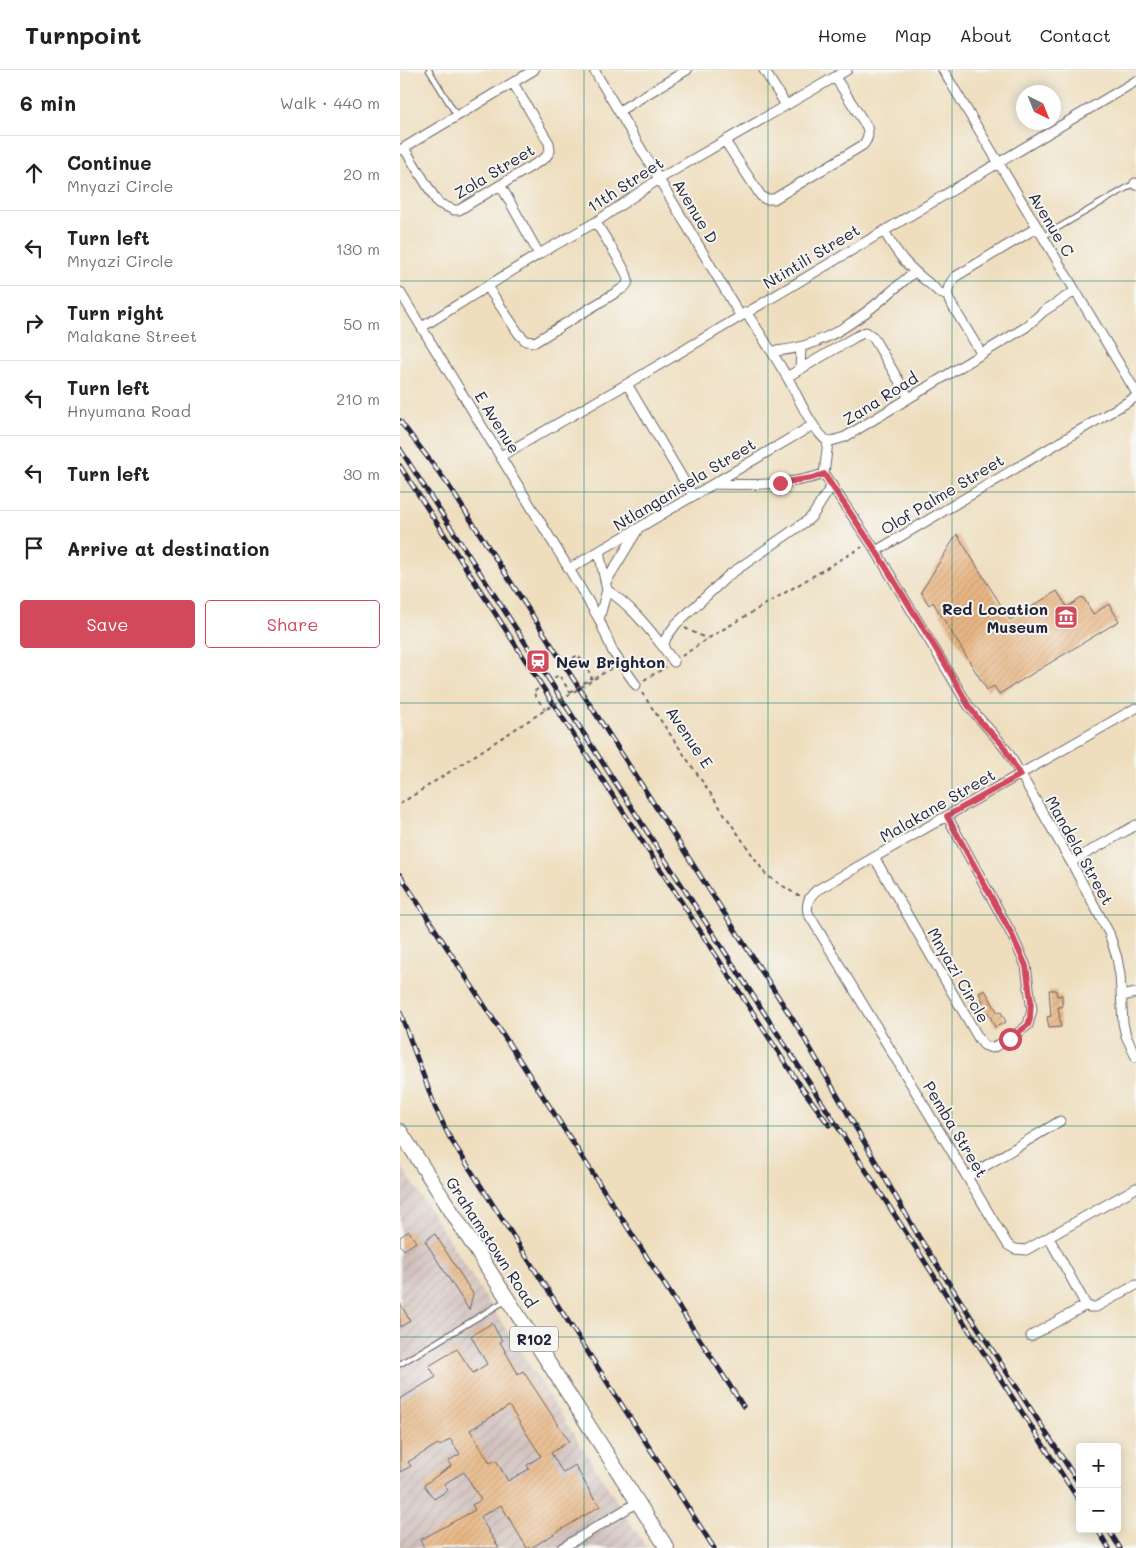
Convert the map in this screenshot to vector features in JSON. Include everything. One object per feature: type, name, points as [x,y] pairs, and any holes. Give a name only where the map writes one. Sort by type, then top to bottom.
[{"type":"main road","name":"Grahamstown Road","points":[[400,1131],[667,1548]]},
{"type":"street","points":[[402,149],[534,70]]},
{"type":"street","name":"Avenue D","points":[[594,70],[659,179],[743,313]]},
{"type":"street","points":[[764,70],[786,105]]},
{"type":"street","name":"11th Street","points":[[422,327],[540,254],[596,222],[659,179],[847,70]]},
{"type":"street","name":"Avenue C","points":[[943,70],[1135,391]]},
{"type":"street","points":[[619,111],[685,71]]},
{"type":"street","points":[[725,141],[761,196],[765,199],[774,199],[864,145],[867,140],[869,134],[867,127],[836,77]]},
{"type":"street","name":"Ntintili Street","points":[[501,456],[627,384],[743,313],[1136,81]]},
{"type":"street","name":"Zola Street","points":[[402,149],[438,202],[448,209],[459,210],[501,186],[545,158],[550,151],[549,143],[513,83]]},
{"type":"street","points":[[501,186],[540,254]]},
{"type":"street","points":[[487,286],[519,334],[526,341],[535,342],[562,327],[625,287],[627,283],[626,272],[596,222]]},
{"type":"street","points":[[981,353],[948,295],[949,286],[955,277],[1036,228]]},
{"type":"street","points":[[884,230],[899,257],[940,293],[948,295]]},
{"type":"street","points":[[771,351],[801,348],[813,344],[866,313],[914,272]]},
{"type":"street","name":"Zana Road","points":[[828,442],[845,437],[981,353],[1026,328],[1044,311],[1075,291]]},
{"type":"street","name":"E Avenue","points":[[400,292],[569,569]]},
{"type":"street","points":[[712,484],[758,485],[812,478],[824,474],[828,442],[813,425],[771,351],[743,313]]},
{"type":"street","points":[[787,377],[866,332],[873,337],[909,398]]},
{"type":"street","points":[[800,369],[801,348]]},
{"type":"street","points":[[627,384],[693,496]]},
{"type":"street","name":"Olof Palme Street","points":[[876,551],[1135,391]]},
{"type":"street","name":"Ntlanganisela Street","points":[[569,569],[813,425]]},
{"type":"street","name":"Mandela Street","points":[[824,474],[876,551],[968,705],[979,720],[1002,744],[1071,862],[1109,933],[1117,958],[1126,1036],[1136,1057]]},
{"type":"street","points":[[663,647],[666,638],[676,624],[728,575],[808,520],[832,485]]},
{"type":"street","points":[[599,619],[607,586],[639,529]]},
{"type":"street","points":[[599,552],[607,586],[635,612],[674,662]]},
{"type":"street","points":[[569,569],[599,619],[614,652],[630,679],[636,685]]},
{"type":"street","name":"Malakane Street","points":[[809,899],[817,890],[1136,708]]},
{"type":"street","name":"Mnyazi Circle","points":[[874,857],[979,1039],[984,1045],[992,1048],[1010,1039],[1028,1025],[1030,1019],[1031,1001],[1026,966],[1011,933],[947,816]]},
{"type":"street","points":[[1071,862],[1136,825]]},
{"type":"street","name":"Pemba Street","points":[[809,899],[808,913],[1008,1245],[1015,1249],[1026,1250],[1136,1188]]},
{"type":"street","points":[[1122,996],[1136,993]]},
{"type":"street","points":[[967,1177],[1060,1121]]},
{"type":"street","points":[[1049,1238],[1089,1307],[1096,1307],[1136,1285]]},
{"type":"street","points":[[1031,1336],[1086,1304]]},
{"type":"street","points":[[562,1548],[638,1502]]},
{"type":"lane","points":[[429,70],[457,116]]},
{"type":"lane","points":[[1042,237],[1136,183]]},
{"type":"lane","points":[[400,1364],[508,1299]]},
{"type":"path","name":"Olof Palme Street","points":[[636,685],[707,639],[865,546],[876,551]]},
{"type":"path","points":[[676,624],[707,639]]},
{"type":"path","points":[[554,678],[559,675],[570,692],[592,678],[578,655],[573,658]]},
{"type":"path","points":[[400,804],[613,667]]},
{"type":"path","name":"Avenue E","points":[[636,685],[766,875],[797,895],[809,899]]},
{"type":"path","points":[[538,689],[534,692],[545,710]]},
{"type":"shaded area","points":[[400,1163],[484,1295],[647,1548],[400,1548]]},
{"type":"building","name":"Red Location Museum","points":[[957,534],[1010,620],[1057,591],[1067,607],[1083,597],[1093,614],[1109,604],[1119,621],[999,694],[994,686],[987,690],[933,602],[929,605],[921,592]]},
{"type":"building","points":[[985,990],[998,1013],[1001,1012],[1006,1022],[995,1027],[988,1012],[985,1014],[979,1003],[983,1001],[979,993]]},
{"type":"building","points":[[1049,990],[1056,990],[1057,996],[1062,995],[1062,1007],[1058,1007],[1061,1027],[1049,1028],[1047,1017],[1051,1016]]},
{"type":"building","points":[[409,1231],[416,1242],[404,1250],[400,1245],[400,1237]]},
{"type":"building","points":[[435,1234],[473,1294],[469,1310],[425,1241]]},
{"type":"building","points":[[400,1303],[410,1321],[400,1327]]},
{"type":"building","points":[[492,1323],[502,1341],[500,1342],[518,1374],[523,1371],[569,1441],[551,1453],[563,1473],[575,1465],[600,1506],[531,1548],[527,1548],[501,1505],[480,1517],[499,1548],[424,1548],[420,1540],[475,1510],[472,1505],[481,1500],[464,1472],[444,1484],[448,1490],[434,1499],[424,1485],[451,1466],[448,1461],[460,1454],[450,1439],[408,1462],[411,1466],[400,1472],[400,1399],[436,1377],[429,1366],[457,1349],[473,1373],[487,1364],[471,1336]],"holes":[[[509,1406],[541,1456],[527,1465],[529,1469],[508,1481],[496,1460],[490,1463],[470,1430]]]},
{"type":"railway","points":[[400,421],[447,483],[799,1029],[919,1237],[1076,1479]]},
{"type":"railway","points":[[400,449],[1076,1496]]},
{"type":"railway","points":[[400,466],[797,1081],[829,1125]]},
{"type":"railway","points":[[400,875],[743,1406]]},
{"type":"railway","points":[[400,1012],[435,1107],[450,1138],[714,1548]]},
{"type":"railway","points":[[1100,1533],[1109,1548]]},
{"type":"railway","points":[[1111,1533],[1120,1548]]},
{"type":"place","name":"Red Location Museum","points":[[1066,617]]},
{"type":"place","name":"New Brighton","points":[[538,661]]},
{"type":"route","points":[[780,483],[812,478],[824,474],[876,551],[968,705],[979,720],[1002,744],[1020,775],[947,816],[1011,933],[1026,966],[1032,1010],[1028,1025],[1010,1039]]}]
